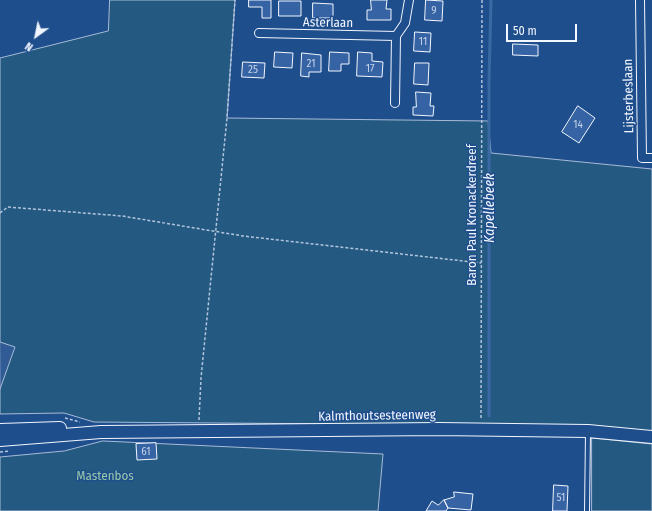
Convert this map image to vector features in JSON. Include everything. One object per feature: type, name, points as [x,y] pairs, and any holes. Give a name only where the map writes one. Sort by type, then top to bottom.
[{"type":"main road","name":"Kalmthoutsesteenweg","points":[[0,430],[60,428],[101,432]]},
{"type":"main road","name":"Kalmthoutsesteenweg","points":[[0,440],[101,432],[480,429],[588,431],[652,437]]},
{"type":"street","points":[[395,103],[396,36],[405,23],[409,0]]},
{"type":"street","name":"Lijsterbeslaan","points":[[640,0],[642,158],[652,158]]},
{"type":"street","name":"Asterlaan","points":[[259,33],[396,36]]},
{"type":"lane","points":[[587,511],[588,431]]},
{"type":"path","points":[[198,432],[201,378],[227,118],[235,0]]},
{"type":"path","name":"Baron Paul Kronackerdreef","points":[[480,429],[482,0]]},
{"type":"path","points":[[0,213],[8,207],[122,216],[216,232],[481,262]]},
{"type":"green space","points":[[110,0],[235,0],[227,118],[488,121],[491,153],[652,169],[652,434],[468,425],[94,422],[64,413],[0,414],[0,58],[108,31]]},
{"type":"green space","points":[[592,438],[652,444],[652,511],[592,511]]},
{"type":"green space","name":"Mastenbos","points":[[103,441],[383,454],[378,511],[0,511],[0,457],[64,451]]},
{"type":"shaded area","points":[[0,342],[15,347],[0,389]]},
{"type":"building","points":[[249,0],[271,0],[271,18],[262,18],[262,7],[249,7]]},
{"type":"building","points":[[371,0],[387,0],[386,9],[391,9],[391,20],[367,20],[367,10],[371,10]]},
{"type":"building","points":[[426,0],[443,1],[442,21],[425,20]]},
{"type":"building","points":[[279,1],[301,1],[301,16],[279,16]]},
{"type":"building","points":[[313,3],[333,4],[333,18],[313,18]]},
{"type":"building","points":[[415,32],[431,33],[430,52],[414,51]]},
{"type":"building","points":[[513,44],[538,45],[538,56],[513,55]]},
{"type":"building","points":[[275,52],[293,53],[292,68],[274,67]]},
{"type":"building","points":[[330,52],[349,53],[349,64],[341,64],[341,71],[329,71]]},
{"type":"building","points":[[358,52],[372,53],[372,61],[383,62],[382,77],[357,76]]},
{"type":"building","points":[[302,53],[321,55],[321,72],[309,72],[309,77],[301,76]]},
{"type":"building","points":[[243,62],[265,63],[264,78],[242,77]]},
{"type":"building","points":[[415,63],[429,63],[428,85],[414,84]]},
{"type":"building","points":[[416,92],[431,93],[430,106],[434,106],[433,116],[413,115],[413,107],[416,107]]},
{"type":"building","points":[[578,106],[595,118],[579,143],[562,132]]},
{"type":"building","points":[[156,443],[157,459],[137,460],[136,444]]},
{"type":"building","points":[[554,485],[568,486],[567,511],[553,511]]},
{"type":"building","points":[[454,492],[473,494],[471,510],[448,508],[444,500],[454,497]]},
{"type":"building","points":[[444,500],[448,508],[446,511],[426,511],[432,501],[438,505]]},
{"type":"waterway","name":"Kapellebeek","points":[[489,416],[489,81],[491,0]]}]
